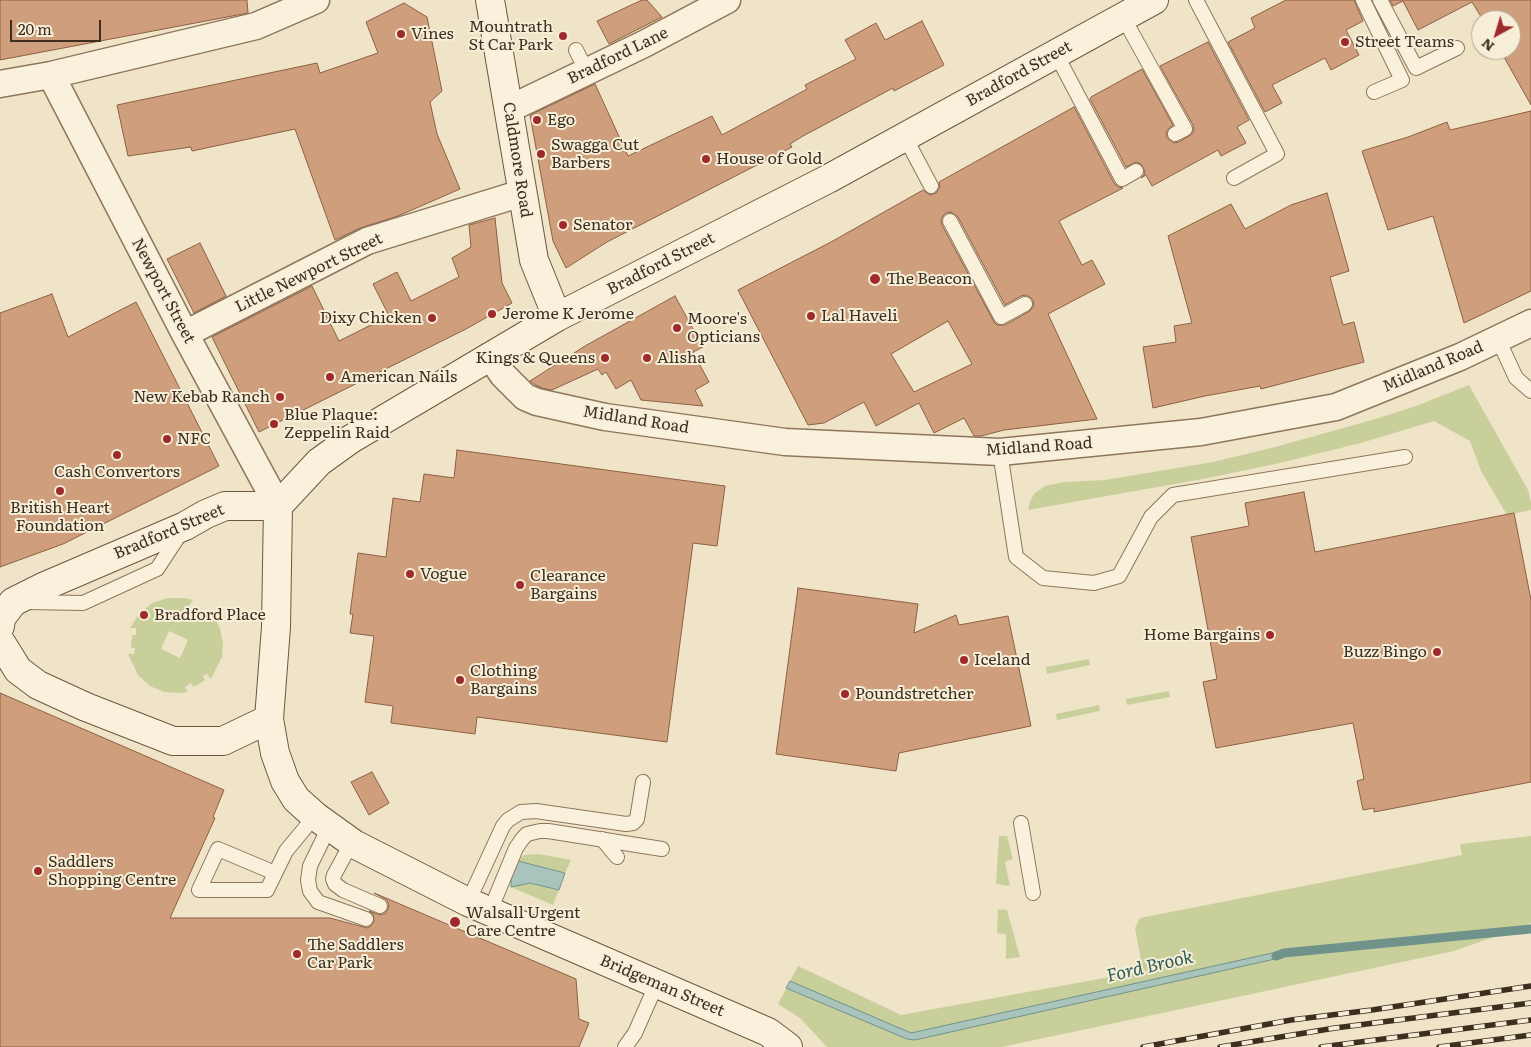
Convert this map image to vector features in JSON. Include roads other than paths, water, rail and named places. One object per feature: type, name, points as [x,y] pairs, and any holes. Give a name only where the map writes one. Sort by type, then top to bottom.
[{"type":"street","points":[[0,84],[51,75],[256,26],[316,0]]},
{"type":"street","name":"Caldmore Road","points":[[490,0],[534,260],[557,317]]},
{"type":"street","name":"Bradford Lane","points":[[509,109],[582,61],[644,44],[727,0]]},
{"type":"street","name":"Bradford Street","points":[[0,626],[2,618],[13,602],[185,526],[206,514],[225,506],[278,506],[319,462],[343,445],[557,317],[828,179],[1154,0]]},
{"type":"street","name":"Newport Street","points":[[51,75],[185,334],[278,506]]},
{"type":"street","name":"Little Newport Street","points":[[185,334],[367,241],[522,193]]},
{"type":"street","name":"Midland Road","points":[[490,356],[503,375],[525,397],[537,402],[605,418],[785,442],[1000,452],[1200,432],[1336,406],[1460,357],[1531,323]]},
{"type":"street","name":"Bridgeman Street","points":[[278,506],[276,627],[269,719],[275,753],[285,781],[296,799],[322,822],[352,842],[479,906],[768,1032],[788,1047]]},
{"type":"street","points":[[0,641],[18,670],[38,686],[173,741],[223,741],[269,719]]},
{"type":"lane","points":[[1196,0],[1277,154],[1234,178]]},
{"type":"lane","points":[[1363,0],[1402,80],[1374,92]]},
{"type":"lane","points":[[1380,0],[1416,68],[1457,48]]},
{"type":"lane","points":[[1123,17],[1185,129],[1175,134]]},
{"type":"lane","points":[[1056,54],[1122,179],[1136,171]]},
{"type":"lane","points":[[904,137],[931,186]]},
{"type":"lane","points":[[950,221],[1001,317],[1025,304]]},
{"type":"lane","points":[[1498,339],[1516,378],[1531,391]]},
{"type":"lane","points":[[1000,452],[1016,557],[1043,578],[1094,583],[1119,576],[1151,517],[1173,495],[1405,457]]},
{"type":"lane","points":[[479,906],[503,826],[508,820],[521,812],[536,811],[626,824],[633,823],[637,819],[643,782]]},
{"type":"lane","points":[[275,872],[218,849],[199,890],[267,890],[286,851],[322,822]]},
{"type":"lane","points":[[322,822],[310,866],[308,880],[310,891],[318,902],[366,919]]},
{"type":"lane","points":[[1021,823],[1033,893]]},
{"type":"lane","points":[[479,906],[527,834],[548,831],[662,849]]},
{"type":"lane","points":[[602,839],[617,856]]},
{"type":"lane","points":[[352,842],[334,875],[335,884],[343,890],[380,906]]},
{"type":"lane","points":[[625,1047],[635,1033],[656,983]]},
{"type":"water","points":[[518,861],[565,873],[559,890],[530,883],[511,887],[511,877]]},
{"type":"water","points":[[1286,950],[1288,956],[915,1040],[907,1039],[786,988],[790,981],[911,1033]]},
{"type":"waterway","name":"Ford Brook","points":[[1276,956],[1284,953],[1531,929]]},
{"type":"railway","points":[[1143,1047],[1291,1020],[1531,986]]},
{"type":"railway","points":[[1220,1047],[1335,1028],[1531,1003]]},
{"type":"railway","points":[[1321,1047],[1531,1020]]},
{"type":"railway","points":[[1439,1047],[1531,1035]]},
{"type":"place","name":"Vines","points":[[401,34]]},
{"type":"place","name":"Mountrath St Car Park","points":[[563,36]]},
{"type":"place","name":"Street Teams","points":[[1345,42]]},
{"type":"place","name":"Ego","points":[[537,120]]},
{"type":"place","name":"Swagga Cut Barbers","points":[[541,154]]},
{"type":"place","name":"House of Gold","points":[[706,159]]},
{"type":"place","name":"Senator","points":[[563,225]]},
{"type":"place","name":"The Beacon","points":[[875,279]]},
{"type":"place","name":"Jerome K Jerome","points":[[492,314]]},
{"type":"place","name":"Lal Haveli","points":[[811,316]]},
{"type":"place","name":"Dixy Chicken","points":[[432,318]]},
{"type":"place","name":"Moore's Opticians","points":[[677,328]]},
{"type":"place","name":"Kings & Queens","points":[[605,358]]},
{"type":"place","name":"Alisha","points":[[647,358]]},
{"type":"place","name":"American Nails","points":[[330,377]]},
{"type":"place","name":"New Kebab Ranch","points":[[280,397]]},
{"type":"place","name":"Blue Plaque: Zeppelin Raid","points":[[274,424]]},
{"type":"place","name":"NFC","points":[[167,439]]},
{"type":"place","name":"Cash Convertors","points":[[117,455]]},
{"type":"place","name":"British Heart Foundation","points":[[60,491]]},
{"type":"place","name":"Vogue","points":[[410,574]]},
{"type":"place","name":"Clearance Bargains","points":[[520,585]]},
{"type":"place","name":"Bradford Place","points":[[144,615]]},
{"type":"place","name":"Home Bargains","points":[[1270,635]]},
{"type":"place","name":"Buzz Bingo","points":[[1437,652]]},
{"type":"place","name":"Iceland","points":[[964,660]]},
{"type":"place","name":"Clothing Bargains","points":[[460,680]]},
{"type":"place","name":"Poundstretcher","points":[[845,694]]},
{"type":"place","name":"Saddlers Shopping Centre","points":[[38,871]]},
{"type":"place","name":"Walsall Urgent Care Centre","points":[[455,922]]},
{"type":"place","name":"The Saddlers Car Park","points":[[297,954]]}]
